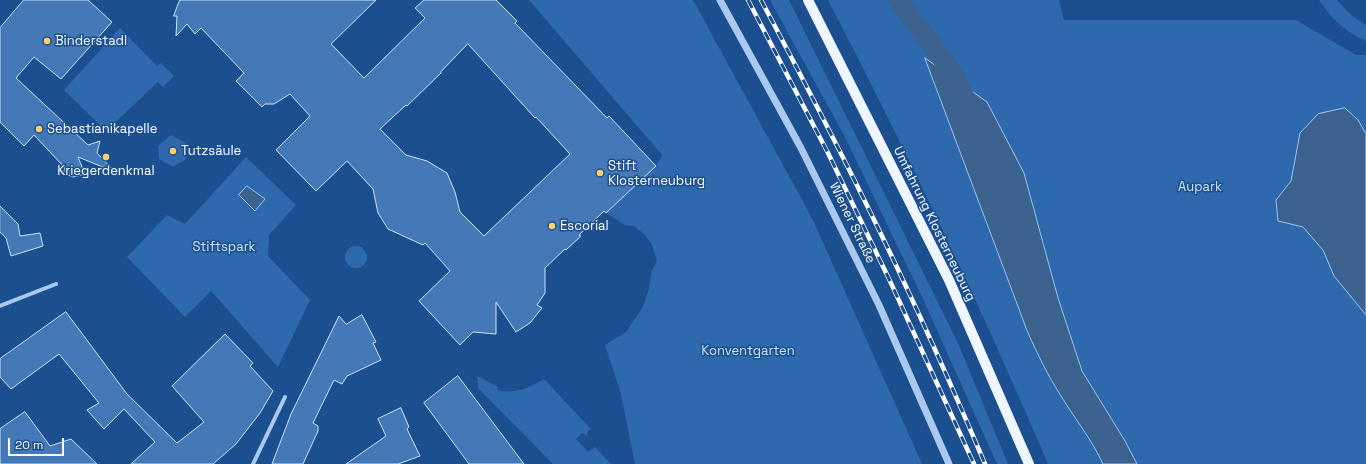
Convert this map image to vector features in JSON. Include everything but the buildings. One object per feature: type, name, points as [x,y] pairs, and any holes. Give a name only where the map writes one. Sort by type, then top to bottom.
[{"type":"main road","name":"Umfahrung Klosterneuburg","points":[[808,0],[948,280],[1029,464]]},
{"type":"street","name":"Wiener Straße","points":[[720,0],[801,148],[879,305],[949,464]]},
{"type":"street","points":[[0,306],[56,284]]},
{"type":"street","points":[[253,464],[285,397]]},
{"type":"green space","name":"Konventgarten","points":[[529,0],[693,0],[813,220],[922,464],[635,464],[621,394],[605,345],[626,332],[643,307],[649,288],[652,270],[657,261],[652,245],[645,235],[634,226],[625,225],[606,213],[656,166],[662,155]]},
{"type":"green space","points":[[770,0],[789,0],[958,343],[1008,464],[997,464],[923,299],[846,139]]},
{"type":"green space","name":"Aupark","points":[[828,0],[1059,0],[1064,20],[1296,20],[1356,55],[1366,55],[1366,464],[1137,464],[1125,441],[1082,371],[1058,298],[1024,173],[987,102],[926,59],[1028,333],[1052,381],[1066,405],[1089,438],[1103,464],[1048,464],[970,288],[886,114]]},
{"type":"green space","points":[[1319,0],[1337,0],[1351,15],[1366,25],[1366,41],[1352,34],[1340,24]]},
{"type":"green space","points":[[120,28],[157,66],[161,63],[174,76],[163,87],[158,82],[106,131],[64,90]]},
{"type":"green space","points":[[171,135],[186,143],[186,159],[173,167],[159,159],[158,146]]},
{"type":"green space","name":"Stiftspark","points":[[246,157],[296,205],[269,235],[268,256],[310,300],[278,367],[211,291],[185,317],[127,257],[167,215],[185,224]]},
{"type":"green space","points":[[356,246],[364,249],[367,257],[364,265],[356,268],[348,265],[345,257],[348,249]]},
{"type":"green space","points":[[477,376],[497,386],[498,390],[510,392],[533,385],[544,379],[591,429],[587,433],[588,436],[582,433],[576,439],[588,452],[595,447],[611,464],[553,464],[478,388]]},
{"type":"shaded area","points":[[925,58],[987,102],[1024,173],[1058,298],[1082,371],[1125,441],[1137,464],[1103,464],[1094,446],[1056,388],[1043,365],[1028,333]]},
{"type":"shaded area","points":[[1345,108],[1358,120],[1366,134],[1366,315],[1334,276],[1323,250],[1303,227],[1278,221],[1276,200],[1291,181],[1300,133],[1318,114]]},
{"type":"shaded area","points":[[247,186],[265,199],[255,211],[239,195]]},
{"type":"waterway","points":[[898,0],[950,69],[968,104]]},
{"type":"railway","points":[[748,0],[828,153],[890,281],[974,464]]},
{"type":"railway","points":[[761,0],[822,116],[880,232],[934,347],[985,464]]},
{"type":"place","name":"Binderstadl","points":[[47,41]]},
{"type":"place","name":"Sebastianikapelle","points":[[39,129]]},
{"type":"place","name":"Tutzsäule","points":[[173,151]]},
{"type":"place","name":"Kriegerdenkmal","points":[[106,157]]},
{"type":"place","name":"Stift Klosterneuburg","points":[[600,173]]},
{"type":"place","name":"Escorial","points":[[552,226]]}]
